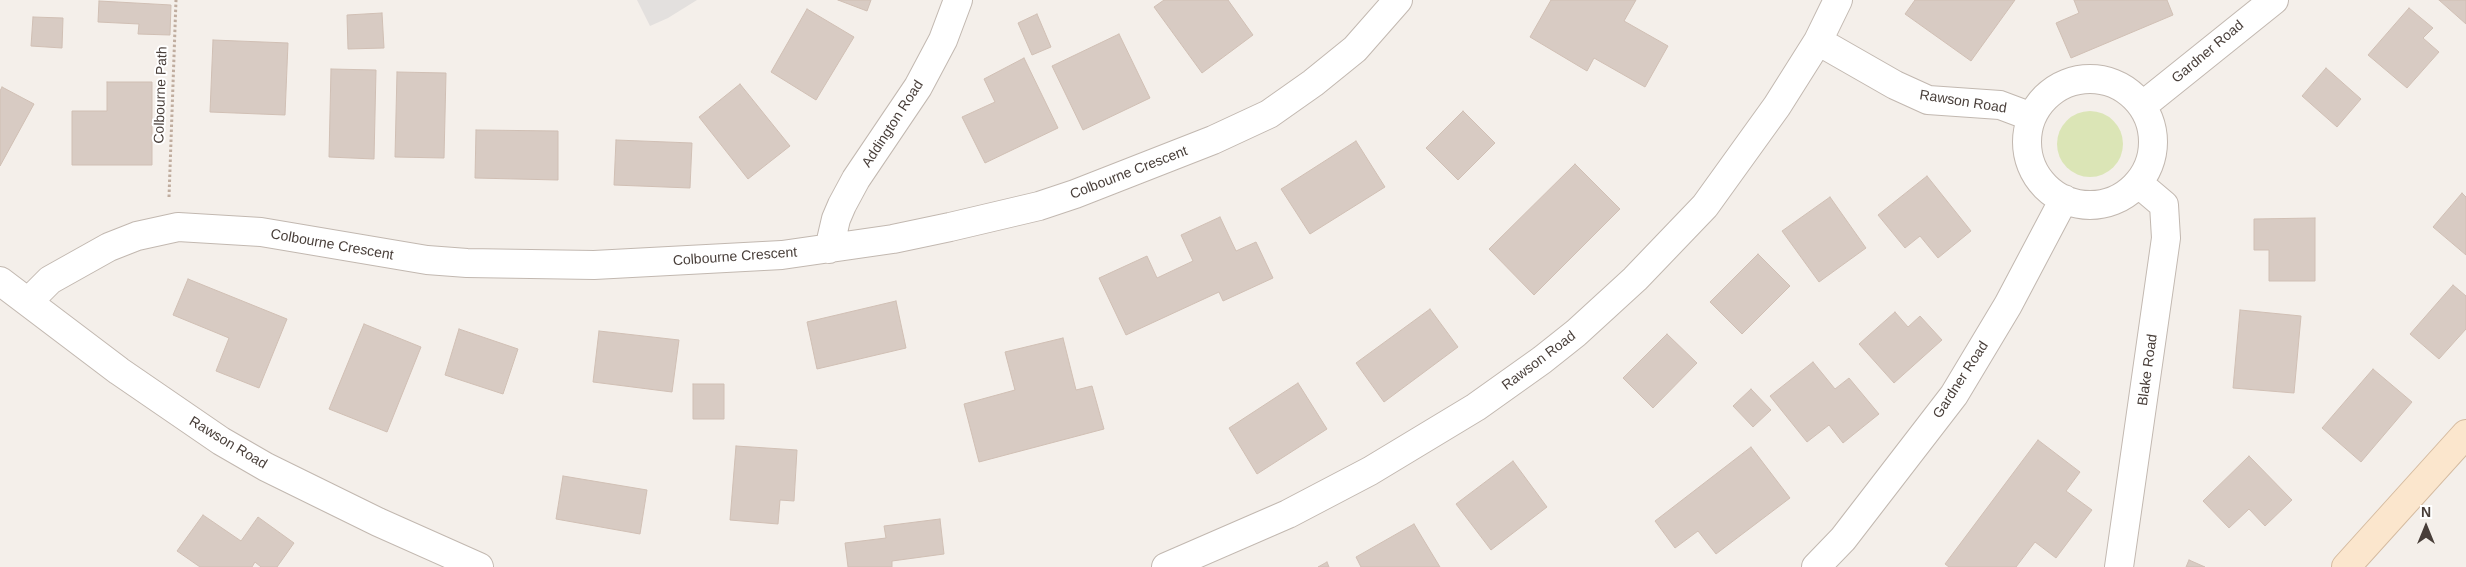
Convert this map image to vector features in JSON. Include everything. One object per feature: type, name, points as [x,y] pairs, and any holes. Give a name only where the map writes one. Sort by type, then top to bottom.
[{"type":"street","name":"Addington Road","points":[[829,249],[836,219],[842,205],[856,179],[918,87],[943,40],[958,0]]},
{"type":"street","name":"Colbourne Crescent","points":[[28,302],[50,280],[108,247],[137,236],[178,228],[261,232],[417,259],[467,263],[594,265],[746,258],[829,249],[893,239],[1039,206],[1112,181],[1221,137],[1269,114],[1314,83],[1355,49],[1398,0]]},
{"type":"street","name":"Rawson Road","points":[[1166,567],[1288,514],[1370,471],[1476,407],[1570,338],[1628,285],[1705,206],[1786,92],[1818,41],[1838,0]]},
{"type":"street","name":"Gardner Road","points":[[2142,106],[2274,0]]},
{"type":"street","name":"Rawson Road","points":[[1818,41],[1862,68],[1919,97],[1940,102],[2000,105],[2032,117]]},
{"type":"street","points":[[2087,79],[2108,81],[2128,91],[2142,106],[2151,124],[2154,145],[2149,166],[2138,183],[2123,196],[2104,204],[2083,205],[2064,199],[2047,188],[2034,171],[2028,145],[2032,117],[2041,101],[2066,84],[2087,79]]},
{"type":"street","name":"Blake Road","points":[[2119,567],[2166,238],[2164,205],[2138,183]]},
{"type":"street","name":"Gardner Road","points":[[1816,567],[1843,539],[1954,395],[2008,305],[2064,199]]},
{"type":"street","name":"Rawson Road","points":[[0,281],[146,391],[228,445],[266,467],[378,522],[479,567]]},
{"type":"street","points":[[2346,567],[2466,434]]},
{"type":"path","name":"Colbourne Path","points":[[169,192],[176,0]]},
{"type":"green space","points":[[2090,111],[2103,114],[2113,121],[2120,131],[2123,144],[2120,157],[2113,167],[2103,174],[2090,177],[2077,174],[2067,167],[2060,157],[2057,144],[2060,131],[2067,121],[2077,114]]},
{"type":"shaded area","points":[[637,0],[697,0],[668,18],[650,26]]},
{"type":"building","points":[[838,0],[871,0],[867,11]]},
{"type":"building","points":[[1164,0],[1228,0],[1253,35],[1202,73],[1154,7]]},
{"type":"building","points":[[1551,0],[1636,0],[1624,21],[1668,46],[1645,87],[1594,58],[1587,71],[1530,37]]},
{"type":"building","points":[[1915,0],[2015,0],[1971,61],[1905,14]]},
{"type":"building","points":[[2074,0],[2167,0],[2173,15],[2071,58],[2056,23],[2079,13]]},
{"type":"building","points":[[2439,0],[2466,0],[2466,24]]},
{"type":"building","points":[[99,1],[171,5],[170,35],[138,34],[139,24],[98,22]]},
{"type":"building","points":[[2409,8],[2433,28],[2423,38],[2439,52],[2407,88],[2368,55]]},
{"type":"building","points":[[807,9],[854,37],[816,100],[771,72]]},
{"type":"building","points":[[382,13],[384,48],[348,49],[347,15]]},
{"type":"building","points":[[1037,14],[1051,47],[1032,55],[1018,23]]},
{"type":"building","points":[[33,17],[63,18],[62,48],[31,46]]},
{"type":"building","points":[[1119,34],[1150,98],[1083,130],[1052,66]]},
{"type":"building","points":[[213,40],[288,43],[285,115],[210,112]]},
{"type":"building","points":[[1024,58],[1058,128],[985,163],[962,117],[995,102],[984,79]]},
{"type":"building","points":[[2326,68],[2361,99],[2337,127],[2302,96]]},
{"type":"building","points":[[331,69],[376,70],[374,159],[329,157]]},
{"type":"building","points":[[397,72],[446,73],[444,158],[395,157]]},
{"type":"building","points":[[107,82],[152,82],[152,165],[72,165],[72,111],[107,111]]},
{"type":"building","points":[[740,84],[790,146],[748,179],[699,117]]},
{"type":"building","points":[[2,87],[34,104],[0,166],[0,91]]},
{"type":"building","points":[[1463,111],[1495,143],[1458,180],[1426,148]]},
{"type":"building","points":[[476,130],[558,131],[558,180],[475,178]]},
{"type":"building","points":[[616,140],[692,143],[690,188],[614,185]]},
{"type":"building","points":[[1356,141],[1385,187],[1310,234],[1281,189]]},
{"type":"building","points":[[1575,164],[1620,209],[1534,295],[1489,249]]},
{"type":"building","points":[[1927,176],[1971,231],[1938,258],[1920,236],[1905,248],[1878,215]]},
{"type":"building","points":[[2462,193],[2466,197],[2466,255],[2433,227]]},
{"type":"building","points":[[1830,197],[1866,248],[1819,282],[1782,231]]},
{"type":"building","points":[[1220,217],[1236,251],[1256,242],[1273,278],[1223,301],[1219,292],[1126,335],[1099,278],[1147,256],[1157,278],[1193,261],[1181,235]]},
{"type":"building","points":[[2315,218],[2315,281],[2269,281],[2269,250],[2254,250],[2254,219]]},
{"type":"building","points":[[1758,254],[1790,286],[1742,334],[1710,302]]},
{"type":"building","points":[[188,279],[287,319],[259,388],[216,371],[229,338],[173,315]]},
{"type":"building","points":[[2453,285],[2466,296],[2466,329],[2439,359],[2410,334]]},
{"type":"building","points":[[896,301],[906,348],[817,369],[807,322]]},
{"type":"building","points":[[1430,309],[1458,347],[1384,402],[1356,363]]},
{"type":"building","points":[[2240,310],[2301,316],[2294,393],[2233,388]]},
{"type":"building","points":[[1895,312],[1908,327],[1920,316],[1942,340],[1894,383],[1859,344]]},
{"type":"building","points":[[364,324],[421,347],[387,432],[329,409]]},
{"type":"building","points":[[459,329],[518,349],[503,394],[445,375]]},
{"type":"building","points":[[599,331],[679,340],[672,392],[593,382]]},
{"type":"building","points":[[1667,334],[1697,363],[1653,408],[1623,378]]},
{"type":"building","points":[[1063,338],[1076,390],[1092,386],[1104,429],[979,462],[964,404],[1015,390],[1005,352]]},
{"type":"building","points":[[1813,362],[1835,389],[1849,378],[1879,414],[1843,443],[1829,425],[1807,442],[1770,396]]},
{"type":"building","points":[[2373,369],[2412,402],[2361,462],[2322,428]]},
{"type":"building","points":[[1298,383],[1327,429],[1257,474],[1229,428]]},
{"type":"building","points":[[693,384],[724,384],[724,419],[693,419]]},
{"type":"building","points":[[1751,389],[1771,410],[1753,427],[1733,406]]},
{"type":"building","points":[[2038,440],[2080,472],[2066,491],[2092,510],[2056,558],[2035,542],[2016,567],[1949,567],[1945,564]]},
{"type":"building","points":[[736,446],[797,450],[794,501],[780,500],[778,524],[730,520]]},
{"type":"building","points":[[1751,447],[1790,498],[1716,554],[1698,531],[1675,548],[1655,521]]},
{"type":"building","points":[[2249,456],[2292,500],[2265,526],[2249,509],[2229,528],[2203,501]]},
{"type":"building","points":[[1513,461],[1547,507],[1491,550],[1456,504]]},
{"type":"building","points":[[563,476],[647,490],[640,534],[556,519]]},
{"type":"building","points":[[203,515],[241,541],[258,517],[294,543],[277,567],[261,567],[255,562],[252,567],[200,567],[177,551]]},
{"type":"building","points":[[940,519],[944,554],[892,561],[892,567],[848,567],[845,543],[886,538],[884,526]]},
{"type":"building","points":[[1414,524],[1440,567],[1361,567],[1356,557]]},
{"type":"building","points":[[2189,560],[2205,567],[2186,567]]},
{"type":"building","points":[[1327,562],[1329,567],[1318,567]]}]
